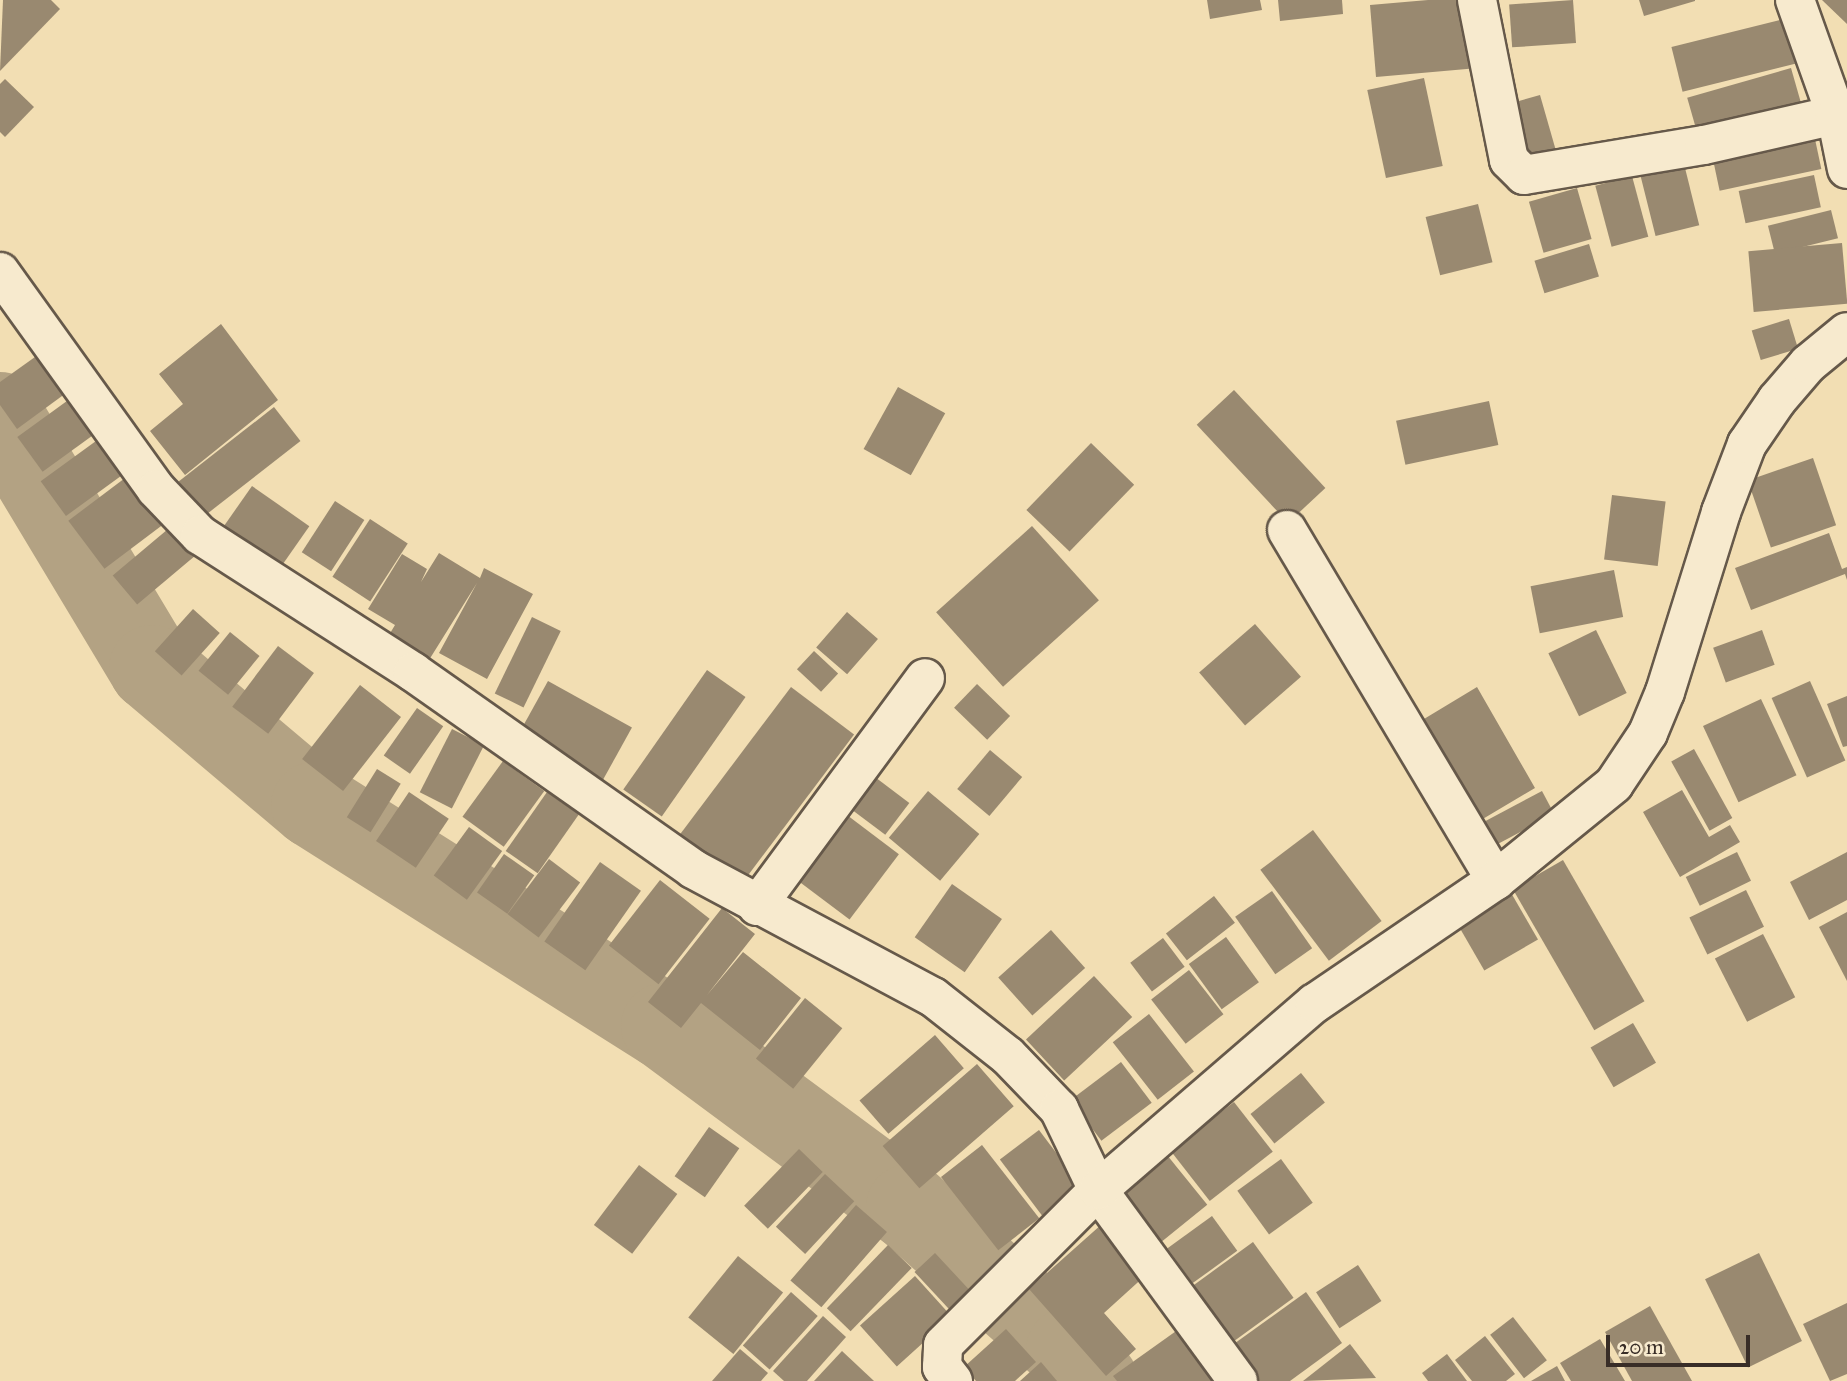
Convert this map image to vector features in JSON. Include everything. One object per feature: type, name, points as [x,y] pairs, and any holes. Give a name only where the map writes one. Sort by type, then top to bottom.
[{"type":"street","points":[[1477,0],[1509,160],[1524,175],[1704,145],[1836,115]]},
{"type":"street","points":[[1795,0],[1836,115],[1847,169]]},
{"type":"street","points":[[0,272],[156,489],[200,535],[413,672],[693,869],[757,906],[933,997],[1008,1056],[1059,1109],[1098,1190],[1238,1381]]},
{"type":"street","points":[[948,1363],[1044,1242],[1098,1190],[1315,1003],[1496,880],[1614,784],[1634,756],[1665,692],[1721,512],[1747,444],[1792,382],[1847,332]]},
{"type":"street","points":[[1287,530],[1496,880]]},
{"type":"street","points":[[757,906],[925,678]]},
{"type":"building","points":[[3,0],[51,0],[60,9],[0,71]]},
{"type":"building","points":[[1207,0],[1260,0],[1262,10],[1210,19]]},
{"type":"building","points":[[1278,0],[1342,0],[1343,14],[1280,21]]},
{"type":"building","points":[[1428,0],[1473,0],[1478,68],[1376,77],[1370,5]]},
{"type":"building","points":[[1573,0],[1576,43],[1512,47],[1509,4]]},
{"type":"building","points":[[1639,0],[1695,0],[1695,1],[1644,16]]},
{"type":"building","points":[[1822,0],[1847,0],[1847,24]]},
{"type":"building","points":[[1784,19],[1795,64],[1683,92],[1671,47]]},
{"type":"building","points":[[1791,68],[1804,114],[1700,144],[1687,98]]},
{"type":"building","points":[[1424,78],[1443,166],[1386,178],[1367,90]]},
{"type":"building","points":[[5,79],[34,107],[5,137],[0,132],[0,84]]},
{"type":"building","points":[[1540,95],[1556,152],[1518,163],[1502,106]]},
{"type":"building","points":[[1812,125],[1821,169],[1720,191],[1710,147]]},
{"type":"building","points":[[1684,164],[1699,225],[1656,236],[1640,175]]},
{"type":"building","points":[[1814,175],[1821,207],[1746,223],[1739,191]]},
{"type":"building","points":[[1632,176],[1648,237],[1612,247],[1595,186]]},
{"type":"building","points":[[1577,188],[1592,239],[1544,253],[1529,202]]},
{"type":"building","points":[[1478,204],[1493,262],[1440,275],[1426,217]]},
{"type":"building","points":[[1831,210],[1838,238],[1775,254],[1768,226]]},
{"type":"building","points":[[1842,243],[1847,304],[1754,312],[1748,251]]},
{"type":"building","points":[[1589,244],[1599,277],[1544,293],[1534,261]]},
{"type":"building","points":[[1789,319],[1798,349],[1761,360],[1752,330]]},
{"type":"building","points":[[221,324],[278,400],[185,475],[150,431],[183,404],[159,374]]},
{"type":"building","points":[[49,347],[77,385],[17,429],[0,405],[0,382]]},
{"type":"building","points":[[898,387],[945,413],[911,475],[864,449]]},
{"type":"building","points":[[1234,390],[1325,488],[1288,523],[1197,425]]},
{"type":"building","points":[[78,393],[103,428],[43,472],[17,437]]},
{"type":"building","points":[[1489,401],[1498,445],[1405,465],[1396,421]]},
{"type":"building","points":[[274,407],[300,441],[205,515],[179,481]]},
{"type":"building","points":[[107,433],[132,468],[66,516],[41,481]]},
{"type":"building","points":[[1091,443],[1134,485],[1070,552],[1026,510]]},
{"type":"building","points":[[1813,458],[1836,525],[1771,548],[1748,480]]},
{"type":"building","points":[[133,472],[169,520],[104,569],[68,521]]},
{"type":"building","points":[[252,486],[309,526],[278,570],[221,530]]},
{"type":"building","points":[[1612,495],[1666,502],[1658,566],[1604,560]]},
{"type":"building","points":[[335,501],[364,520],[331,571],[302,552]]},
{"type":"building","points":[[370,519],[408,544],[370,601],[332,577]]},
{"type":"building","points":[[174,524],[198,553],[137,605],[113,575]]},
{"type":"building","points":[[1032,526],[1099,600],[1003,687],[936,612]]},
{"type":"building","points":[[1829,533],[1842,569],[1847,567],[1847,580],[1845,574],[1751,610],[1735,568]]},
{"type":"building","points":[[439,553],[480,578],[484,568],[533,594],[487,679],[439,653],[477,583],[429,660],[389,635],[395,625],[368,609],[402,554],[427,569],[421,582]]},
{"type":"building","points":[[1614,570],[1623,617],[1540,633],[1531,586]]},
{"type":"building","points":[[193,609],[220,633],[182,675],[155,651]]},
{"type":"building","points":[[847,612],[878,639],[847,674],[816,647]]},
{"type":"building","points":[[532,617],[561,631],[523,707],[495,693]]},
{"type":"building","points":[[1255,624],[1301,677],[1245,725],[1199,673]]},
{"type":"building","points":[[1596,630],[1627,693],[1579,716],[1548,653]]},
{"type":"building","points":[[1762,630],[1775,665],[1726,683],[1713,648]]},
{"type":"building","points":[[230,632],[260,656],[228,695],[199,671]]},
{"type":"building","points":[[278,646],[314,673],[268,734],[232,707]]},
{"type":"building","points":[[814,651],[838,674],[821,692],[797,669]]},
{"type":"building","points":[[707,670],[746,697],[662,817],[623,790]]},
{"type":"building","points":[[548,681],[632,728],[603,780],[519,733]]},
{"type":"building","points":[[1810,681],[1845,760],[1807,778],[1772,698]]},
{"type":"building","points":[[977,684],[1010,716],[987,740],[954,708]]},
{"type":"building","points":[[360,685],[401,717],[343,791],[302,759]]},
{"type":"building","points":[[791,687],[854,735],[737,889],[674,842]]},
{"type":"building","points":[[1477,687],[1535,788],[1476,823],[1448,774],[1454,770],[1424,719]]},
{"type":"building","points":[[1847,696],[1847,746],[1843,747],[1827,704]]},
{"type":"building","points":[[1761,699],[1796,775],[1738,802],[1703,726]]},
{"type":"building","points":[[417,708],[443,726],[410,774],[384,756]]},
{"type":"building","points":[[452,729],[484,745],[452,809],[420,792]]},
{"type":"building","points":[[1694,749],[1732,818],[1710,831],[1671,762]]},
{"type":"building","points":[[990,750],[1022,777],[989,816],[957,789]]},
{"type":"building","points":[[503,761],[544,791],[504,847],[462,817]]},
{"type":"building","points":[[863,768],[909,803],[885,835],[839,800]]},
{"type":"building","points":[[377,769],[401,784],[371,832],[347,817]]},
{"type":"building","points":[[1682,790],[1709,837],[1730,825],[1740,842],[1680,877],[1643,812]]},
{"type":"building","points":[[928,791],[979,834],[940,881],[889,838]]},
{"type":"building","points":[[1542,791],[1554,814],[1490,848],[1478,825]]},
{"type":"building","points":[[409,792],[449,819],[416,868],[376,841]]},
{"type":"building","points":[[547,792],[579,814],[538,873],[506,851]]},
{"type":"building","points":[[839,809],[899,854],[850,920],[790,874]]},
{"type":"building","points":[[469,827],[502,851],[467,900],[434,876]]},
{"type":"building","points":[[1313,830],[1382,921],[1329,961],[1260,870]]},
{"type":"building","points":[[1737,852],[1751,881],[1700,906],[1686,877]]},
{"type":"building","points":[[1847,852],[1847,900],[1809,920],[1790,882]]},
{"type":"building","points":[[504,854],[534,875],[507,914],[477,893]]},
{"type":"building","points":[[549,859],[580,882],[539,938],[507,914]]},
{"type":"building","points":[[1563,860],[1644,1001],[1594,1030],[1513,889]]},
{"type":"building","points":[[600,862],[641,891],[585,970],[544,941]]},
{"type":"building","points":[[660,880],[710,919],[659,984],[609,945]]},
{"type":"building","points":[[952,884],[1002,919],[965,972],[915,937]]},
{"type":"building","points":[[1746,890],[1764,927],[1707,954],[1689,918]]},
{"type":"building","points":[[1272,891],[1312,948],[1275,974],[1235,917]]},
{"type":"building","points":[[1510,891],[1538,939],[1484,970],[1456,922]]},
{"type":"building","points":[[1214,896],[1235,923],[1187,960],[1166,934]]},
{"type":"building","points":[[722,908],[755,934],[707,995],[743,952],[801,998],[760,1050],[701,1003],[681,1028],[648,1002]]},
{"type":"building","points":[[1847,912],[1847,981],[1819,927]]},
{"type":"building","points":[[1051,930],[1085,968],[1032,1015],[998,978]]},
{"type":"building","points":[[1763,934],[1795,997],[1747,1022],[1715,959]]},
{"type":"building","points":[[1226,937],[1259,982],[1222,1009],[1189,964]]},
{"type":"building","points":[[1163,938],[1185,967],[1152,991],[1130,963]]},
{"type":"building","points":[[1189,970],[1223,1014],[1186,1044],[1151,1000]]},
{"type":"building","points":[[1094,976],[1132,1017],[1064,1080],[1026,1039]]},
{"type":"building","points":[[805,998],[842,1028],[793,1089],[756,1059]]},
{"type":"building","points":[[1149,1014],[1194,1072],[1158,1100],[1113,1042]]},
{"type":"building","points":[[1633,1023],[1656,1063],[1614,1087],[1591,1048]]},
{"type":"building","points":[[935,1035],[964,1068],[888,1134],[860,1101]]},
{"type":"building","points":[[1121,1062],[1152,1103],[1101,1141],[1071,1100]]},
{"type":"building","points":[[977,1064],[1014,1106],[919,1188],[883,1146]]},
{"type":"building","points":[[1301,1073],[1325,1103],[1274,1143],[1250,1114]]},
{"type":"building","points":[[1234,1102],[1273,1152],[1210,1201],[1171,1151]]},
{"type":"building","points":[[709,1127],[739,1148],[705,1197],[675,1176]]},
{"type":"building","points":[[1039,1130],[1087,1194],[1048,1223],[1000,1159]]},
{"type":"building","points":[[982,1145],[1039,1218],[998,1250],[941,1177]]},
{"type":"building","points":[[799,1149],[823,1172],[768,1229],[744,1206]]},
{"type":"building","points":[[1167,1155],[1207,1205],[1156,1246],[1116,1197]]},
{"type":"building","points":[[1281,1159],[1313,1203],[1269,1234],[1237,1191]]},
{"type":"building","points":[[639,1165],[677,1194],[632,1254],[594,1225]]},
{"type":"building","points":[[825,1174],[854,1201],[805,1254],[776,1227]]},
{"type":"building","points":[[856,1205],[887,1232],[821,1307],[790,1280]]},
{"type":"building","points":[[1212,1216],[1237,1251],[1193,1283],[1168,1248]]},
{"type":"building","points":[[1102,1224],[1147,1274],[1104,1313],[1136,1349],[1106,1376],[1029,1289]]},
{"type":"building","points":[[1253,1242],[1294,1298],[1223,1349],[1183,1293]]},
{"type":"building","points":[[888,1245],[912,1268],[851,1331],[827,1308]]},
{"type":"building","points":[[935,1253],[975,1296],[955,1315],[915,1272]]},
{"type":"building","points":[[1759,1253],[1802,1341],[1748,1367],[1705,1279]]},
{"type":"building","points":[[738,1256],[783,1293],[733,1354],[688,1317]]},
{"type":"building","points":[[1358,1265],[1381,1301],[1339,1328],[1316,1292]]},
{"type":"building","points":[[915,1276],[952,1317],[897,1366],[860,1326]]},
{"type":"building","points":[[791,1292],[818,1316],[770,1370],[743,1346]]},
{"type":"building","points":[[1306,1292],[1342,1343],[1290,1381],[1256,1381],[1231,1346]]},
{"type":"building","points":[[1847,1303],[1847,1374],[1830,1381],[1803,1324]]},
{"type":"building","points":[[1650,1306],[1692,1381],[1632,1381],[1605,1332]]},
{"type":"building","points":[[823,1316],[846,1337],[807,1381],[784,1381],[773,1371]]},
{"type":"building","points":[[1513,1317],[1547,1360],[1524,1378],[1490,1335]]},
{"type":"building","points":[[1186,1324],[1227,1381],[1117,1381],[1113,1376]]},
{"type":"building","points":[[1006,1329],[1036,1362],[1015,1381],[976,1381],[964,1367]]},
{"type":"building","points":[[1485,1336],[1515,1374],[1506,1381],[1472,1381],[1455,1360]]},
{"type":"building","points":[[1600,1339],[1625,1381],[1571,1381],[1560,1363]]},
{"type":"building","points":[[1350,1344],[1376,1378],[1303,1381]]},
{"type":"building","points":[[740,1349],[768,1373],[761,1381],[712,1381]]},
{"type":"building","points":[[842,1351],[874,1381],[814,1381]]},
{"type":"building","points":[[1447,1354],[1467,1381],[1428,1381],[1422,1373]]},
{"type":"building","points":[[1041,1362],[1057,1381],[1020,1381]]},
{"type":"building","points":[[1557,1366],[1565,1381],[1531,1381]]},
{"type":"waterway","points":[[0,415],[152,668],[314,805],[664,1026],[909,1207],[1069,1350],[1095,1381]]}]
